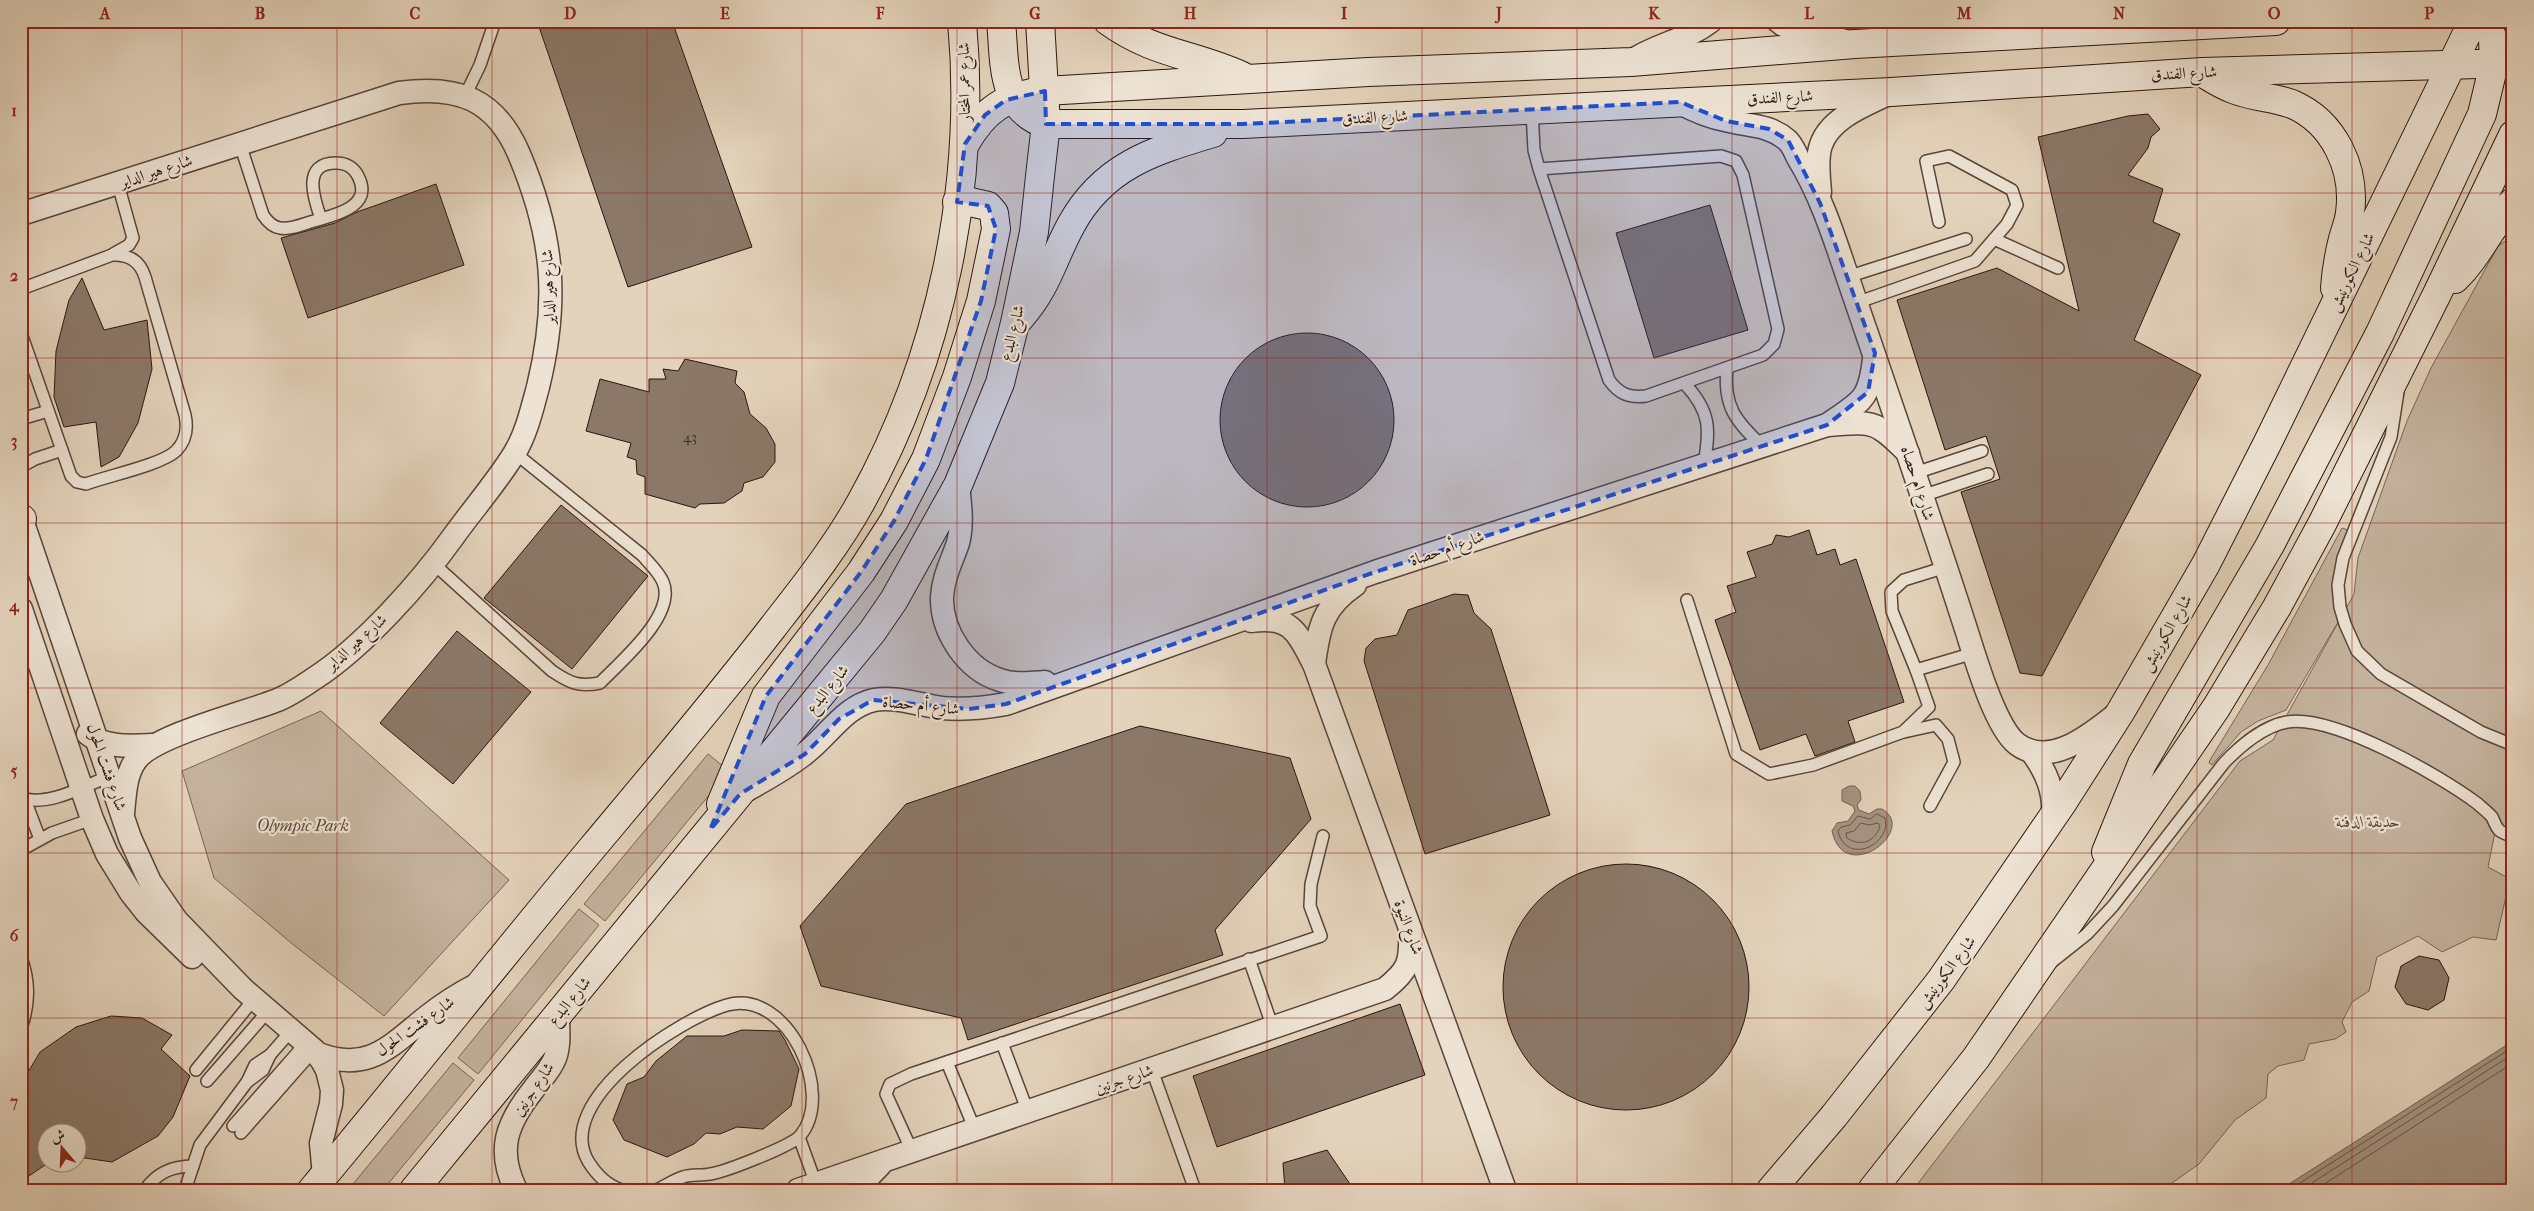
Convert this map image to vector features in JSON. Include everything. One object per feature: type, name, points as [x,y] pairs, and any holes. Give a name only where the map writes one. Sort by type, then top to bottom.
[{"type":"main road","name":"شارع عمر المختار","points":[[962,21],[965,62],[965,144]]},
{"type":"main road","points":[[1001,21],[1006,72],[1012,97],[1025,114],[1046,124]]},
{"type":"main road","points":[[1040,21],[1045,91]]},
{"type":"main road","points":[[1108,21],[1141,42],[1164,52],[1222,67],[1248,79]]},
{"type":"main road","points":[[318,1183],[481,981],[730,683],[824,561],[860,504],[888,449],[929,342],[944,277],[965,144],[974,128],[985,115],[1012,97],[1045,91],[1368,72],[1631,62],[1855,44],[1986,29],[2276,21]]},
{"type":"main road","name":"شارع الكورنيش","points":[[1771,1190],[1834,1116],[1941,980],[2053,818],[2121,711],[2206,564],[2473,21]]},
{"type":"main road","points":[[2094,887],[2113,832],[2142,764],[2270,545],[2380,334],[2482,114],[2504,64],[2485,21]]},
{"type":"main road","name":"شارع الفندق","points":[[1046,124],[1243,124],[1891,92],[2202,72],[2504,64]]},
{"type":"main road","points":[[2202,72],[2234,90],[2268,96],[2294,105],[2319,122],[2336,141],[2350,174],[2352,197],[2350,215],[2337,262],[2334,307]]},
{"type":"main road","name":"شارع البدع","points":[[414,1190],[872,632],[899,592],[958,486],[1000,383],[1034,232],[1046,124],[1045,91]]},
{"type":"main road","points":[[1015,323],[1034,301],[1044,284],[1071,224],[1105,179],[1141,157],[1165,147],[1243,124]]},
{"type":"main road","points":[[1872,1190],[1976,1058],[2036,974],[2216,708],[2277,607],[2322,524],[2437,294],[2513,135]]},
{"type":"main road","points":[[710,830],[766,696],[861,572],[894,521],[926,459],[957,377],[981,301],[996,229],[994,213],[988,206],[980,203],[957,202]]},
{"type":"main road","points":[[2437,294],[2471,264],[2502,214],[2513,202]]},
{"type":"street","points":[[1631,62],[1648,52],[1698,31],[1711,21]]},
{"type":"street","points":[[1778,21],[1783,25],[1855,44]]},
{"type":"street","name":"شارع هير الداير","points":[[21,214],[399,93],[423,90],[444,91],[465,96],[488,110],[505,127],[513,141],[532,188],[550,262],[552,314],[546,352],[532,408],[515,453],[434,564],[360,641],[317,677],[279,700],[152,745],[125,745],[98,741]]},
{"type":"street","name":"شارع ام حصاه","points":[[1820,202],[1819,157],[1821,145],[1829,130],[1849,115],[1891,92]]},
{"type":"street","name":"شارع ام حصاه","points":[[1680,102],[1696,112],[1726,121],[1769,128],[1788,140],[1804,167],[1820,202],[1874,353],[1974,653],[2005,733],[2018,745],[2048,753],[2063,749],[2097,729],[2121,711]]},
{"type":"street","name":"شارع أم حصاة","points":[[1828,425],[1856,404],[1868,392],[1874,353]]},
{"type":"street","name":"شارع أم حصاة","points":[[740,794],[805,754],[839,719],[874,700],[889,699],[944,708],[987,708],[1006,704],[1375,572],[1828,425],[1863,423],[1876,425],[1885,430],[1911,463]]},
{"type":"street","name":"شارع أم حصاة","points":[[958,486],[960,530],[944,581],[942,600],[952,638],[974,666],[999,680],[1016,683],[1069,681]]},
{"type":"street","name":"شارع فشت الحول","points":[[22,518],[139,860],[163,902],[193,939],[255,1000],[307,1044],[327,1070],[332,1090],[332,1104],[321,1143],[318,1183]]},
{"type":"street","name":"شارع النيوة","points":[[1314,664],[1318,636],[1324,616],[1330,606],[1347,591],[1375,572]]},
{"type":"street","name":"شارع فشت الحول","points":[[21,609],[92,819],[118,874],[146,912],[180,946],[215,977],[255,1000]]},
{"type":"street","name":"شارع النيوة","points":[[1223,625],[1263,619],[1279,620],[1290,624],[1302,641],[1314,664],[1505,1190]]},
{"type":"street","points":[[41,667],[77,724],[98,741]]},
{"type":"street","name":"شارع هير الداير","points":[[123,813],[128,773],[138,757],[152,745]]},
{"type":"street","name":"شارع ام حصاه","points":[[2031,750],[2042,765],[2049,782],[2053,799],[2053,818]]},
{"type":"street","name":"شارع جرنين","points":[[807,1187],[1385,989],[1403,975],[1409,962],[1410,932]]},
{"type":"street","name":"شارع فشت الحول","points":[[307,1044],[347,1060],[358,1060],[380,1053],[445,1003],[481,981]]},
{"type":"street","name":"شارع جرنين","points":[[516,1190],[507,1164],[505,1146],[510,1125],[544,1076],[554,1058],[558,1038],[558,1016]]},
{"type":"street","points":[[856,1190],[866,1176],[884,1161]]},
{"type":"lane","points":[[465,96],[480,65],[495,21]]},
{"type":"lane","points":[[1532,110],[1534,150],[1539,169],[1609,380],[1624,395],[1635,398],[1686,384],[1770,351],[1777,337],[1778,329],[1743,175],[1736,161],[1721,156],[1539,169]]},
{"type":"lane","points":[[240,144],[267,221],[273,226],[284,229],[321,219],[344,212],[358,202],[362,187],[357,173],[352,168],[338,163],[331,163],[324,166],[314,176],[311,191],[321,219]]},
{"type":"lane","points":[[1856,303],[1974,261],[2008,224],[2017,205],[2012,190],[1949,156],[1926,161],[1939,222]]},
{"type":"lane","points":[[21,289],[112,255],[129,245],[133,238],[118,184]]},
{"type":"lane","points":[[1847,277],[1966,239]]},
{"type":"lane","points":[[1994,239],[2058,268]]},
{"type":"lane","points":[[21,333],[74,480],[86,484],[168,456],[180,446],[186,431],[185,415],[143,270],[133,259],[120,254],[112,255]]},
{"type":"lane","points":[[1728,368],[1726,385],[1732,411],[1738,423],[1762,446]]},
{"type":"lane","points":[[2396,377],[2398,389],[2391,437],[2341,567],[2338,585],[2340,607],[2345,624],[2358,651],[2381,674],[2481,732],[2513,745]]},
{"type":"lane","points":[[1686,384],[1706,413],[1708,438],[1704,465]]},
{"type":"lane","points":[[21,419],[48,411]]},
{"type":"lane","points":[[21,467],[35,459],[62,450]]},
{"type":"lane","points":[[1911,463],[1982,451]]},
{"type":"lane","points":[[434,564],[552,671],[570,683],[588,686],[600,683],[652,630],[666,597],[664,583],[655,570],[642,555],[515,453]]},
{"type":"lane","points":[[1922,496],[1988,474]]},
{"type":"lane","points":[[1930,806],[1954,762],[1948,739],[1936,725],[1892,611],[1891,592],[1904,580],[1946,567]]},
{"type":"lane","points":[[1687,600],[1736,754],[1770,774],[1813,765],[1903,732],[1936,725]]},
{"type":"lane","points":[[1916,670],[1974,653]]},
{"type":"lane","points":[[1903,732],[1930,707]]},
{"type":"lane","points":[[2036,974],[2087,934],[2113,906],[2224,763],[2238,748],[2260,734],[2288,722],[2322,725],[2375,743],[2477,803],[2491,816],[2499,830],[2513,837]]},
{"type":"lane","points":[[40,840],[23,799],[43,801],[110,776]]},
{"type":"lane","points":[[21,850],[40,840],[92,819]]},
{"type":"lane","points":[[912,1151],[886,1094],[890,1084],[911,1074],[1320,936],[1310,906],[1311,884],[1323,836]]},
{"type":"lane","points":[[21,957],[28,1002],[21,1028]]},
{"type":"lane","points":[[1250,959],[1273,1028]]},
{"type":"lane","points":[[196,1070],[255,1000]]},
{"type":"lane","points":[[206,1081],[255,1000]]},
{"type":"lane","points":[[622,1190],[603,1179],[584,1154],[581,1138],[584,1120],[598,1096],[617,1073],[637,1056],[683,1027],[721,1007],[734,1003],[748,1003],[775,1015],[793,1035],[801,1052],[814,1103],[810,1118],[799,1138],[738,1167],[710,1174],[686,1176],[656,1190]]},
{"type":"lane","points":[[1002,1043],[1028,1112]]},
{"type":"lane","points":[[184,1190],[200,1144],[247,1082],[255,1065],[270,1055],[307,1044]]},
{"type":"lane","points":[[237,1130],[307,1044]]},
{"type":"lane","points":[[947,1062],[975,1130]]},
{"type":"lane","points":[[1152,1070],[1195,1190]]},
{"type":"lane","points":[[799,1138],[807,1187]]},
{"type":"lane","points":[[145,1190],[162,1173],[182,1166],[193,1166]]},
{"type":"highlighted area","points":[[1045,91],[1046,124],[1107,125],[1243,124],[1680,102],[1726,121],[1769,129],[1788,140],[1820,203],[1875,353],[1868,392],[1827,425],[1375,572],[1006,704],[969,709],[873,700],[839,719],[805,754],[740,794],[710,830],[766,696],[861,572],[894,521],[926,459],[981,301],[996,229],[988,206],[957,202],[965,144],[985,115],[1006,100]]},
{"type":"green space","name":"حديقة الدفنة","points":[[2513,236],[2513,842],[2495,832],[2488,867],[2510,879],[2496,940],[2473,937],[2442,952],[2418,936],[2377,957],[2369,991],[2352,1002],[2342,1022],[2346,1032],[2335,1039],[2309,1044],[2304,1060],[2278,1066],[2268,1074],[2266,1098],[2235,1120],[2199,1164],[2162,1190],[1913,1190],[2240,761],[2273,740],[2354,594],[2358,558],[2407,421],[2431,368],[2498,246]]},
{"type":"green space","points":[[2342,528],[2348,530],[2334,574],[2334,596],[2338,622],[2286,710],[2258,721],[2241,732],[2212,765],[2209,763],[2210,760],[2268,665]]},
{"type":"green space","name":"Olympic Park","points":[[321,711],[509,880],[384,1016],[290,942],[214,878],[182,771]]},
{"type":"green space","points":[[708,754],[729,771],[605,921],[584,904]]},
{"type":"green space","points":[[579,909],[599,925],[478,1074],[458,1058]]},
{"type":"green space","points":[[453,1063],[474,1080],[383,1190],[348,1190]]},
{"type":"water","points":[[1849,786],[1855,786],[1860,791],[1861,800],[1857,805],[1859,810],[1869,814],[1877,809],[1882,809],[1891,818],[1891,829],[1886,840],[1875,849],[1863,854],[1850,854],[1839,847],[1832,831],[1837,823],[1848,821],[1855,811],[1853,806],[1842,801],[1842,790]]},
{"type":"water","points":[[2513,1041],[2513,1190],[2221,1190],[2230,1185],[2238,1184],[2271,1188],[2289,1184]]},
{"type":"building","points":[[537,21],[672,21],[752,247],[628,287]]},
{"type":"building","points":[[2148,114],[2160,129],[2151,137],[2148,148],[2128,175],[2163,189],[2153,222],[2180,234],[2134,340],[2201,375],[2042,676],[2020,673],[1961,492],[2000,479],[1986,436],[1945,450],[1897,300],[1997,268],[2079,311],[2038,137],[2128,116]]},
{"type":"building","points":[[436,184],[464,265],[308,318],[281,238],[335,223],[357,212]]},
{"type":"building","points":[[1710,205],[1748,330],[1654,358],[1616,233]]},
{"type":"building","points":[[82,278],[104,330],[147,320],[152,369],[138,423],[119,457],[101,467],[96,422],[64,427],[54,397],[56,351],[69,300]]},
{"type":"building","points":[[1316,333],[1340,339],[1369,358],[1388,387],[1393,403],[1393,437],[1388,453],[1369,482],[1340,501],[1324,506],[1298,507],[1274,501],[1245,482],[1226,453],[1221,437],[1220,411],[1226,387],[1245,358],[1274,339],[1290,334]]},
{"type":"building","points":[[685,359],[737,371],[735,383],[744,392],[750,414],[766,428],[775,444],[775,462],[763,477],[744,483],[742,491],[724,503],[700,504],[695,508],[645,494],[645,477],[637,474],[636,460],[627,457],[631,443],[586,431],[600,379],[649,392],[649,379],[666,379],[663,369],[678,371]]},
{"type":"building","points":[[561,505],[648,576],[572,669],[484,598]]},
{"type":"building","points":[[1809,530],[1817,555],[1835,549],[1840,565],[1856,559],[1904,702],[1848,721],[1855,742],[1815,756],[1806,734],[1760,750],[1715,620],[1736,612],[1727,586],[1756,577],[1747,552],[1772,544],[1776,535],[1789,537]]},
{"type":"building","points":[[1454,594],[1468,595],[1474,613],[1491,629],[1550,815],[1425,854],[1364,661],[1366,648],[1375,639],[1397,635],[1408,610]]},
{"type":"building","points":[[457,631],[531,692],[453,784],[380,723]]},
{"type":"building","points":[[1140,726],[1290,758],[1311,819],[1215,930],[1223,955],[968,1040],[961,1018],[821,986],[800,926],[906,804]]},
{"type":"building","points":[[1626,864],[1650,866],[1673,873],[1694,885],[1713,900],[1728,919],[1740,940],[1747,963],[1749,987],[1747,1011],[1740,1034],[1728,1055],[1713,1074],[1694,1089],[1673,1101],[1650,1108],[1626,1110],[1602,1108],[1579,1101],[1558,1089],[1539,1074],[1524,1055],[1512,1034],[1505,1011],[1503,987],[1505,963],[1512,940],[1524,919],[1539,900],[1558,885],[1579,873],[1602,866]]},
{"type":"building","points":[[2419,956],[2439,960],[2449,978],[2444,1000],[2428,1010],[2406,1004],[2395,987],[2401,966]]},
{"type":"building","points":[[1400,1004],[1425,1075],[1217,1147],[1193,1076]]},
{"type":"building","points":[[111,1016],[142,1018],[172,1035],[161,1049],[190,1076],[173,1117],[158,1136],[112,1162],[88,1158],[88,1124],[38,1124],[38,1170],[26,1178],[21,1160],[21,1084],[40,1052],[76,1027]]},
{"type":"building","points":[[742,1030],[779,1031],[785,1040],[799,1069],[791,1106],[763,1129],[737,1127],[720,1134],[706,1133],[694,1144],[667,1157],[624,1140],[613,1120],[627,1084],[644,1077],[656,1061],[687,1036],[724,1036]]},
{"type":"building","points":[[1327,1150],[1354,1190],[1285,1190],[1283,1163]]}]
